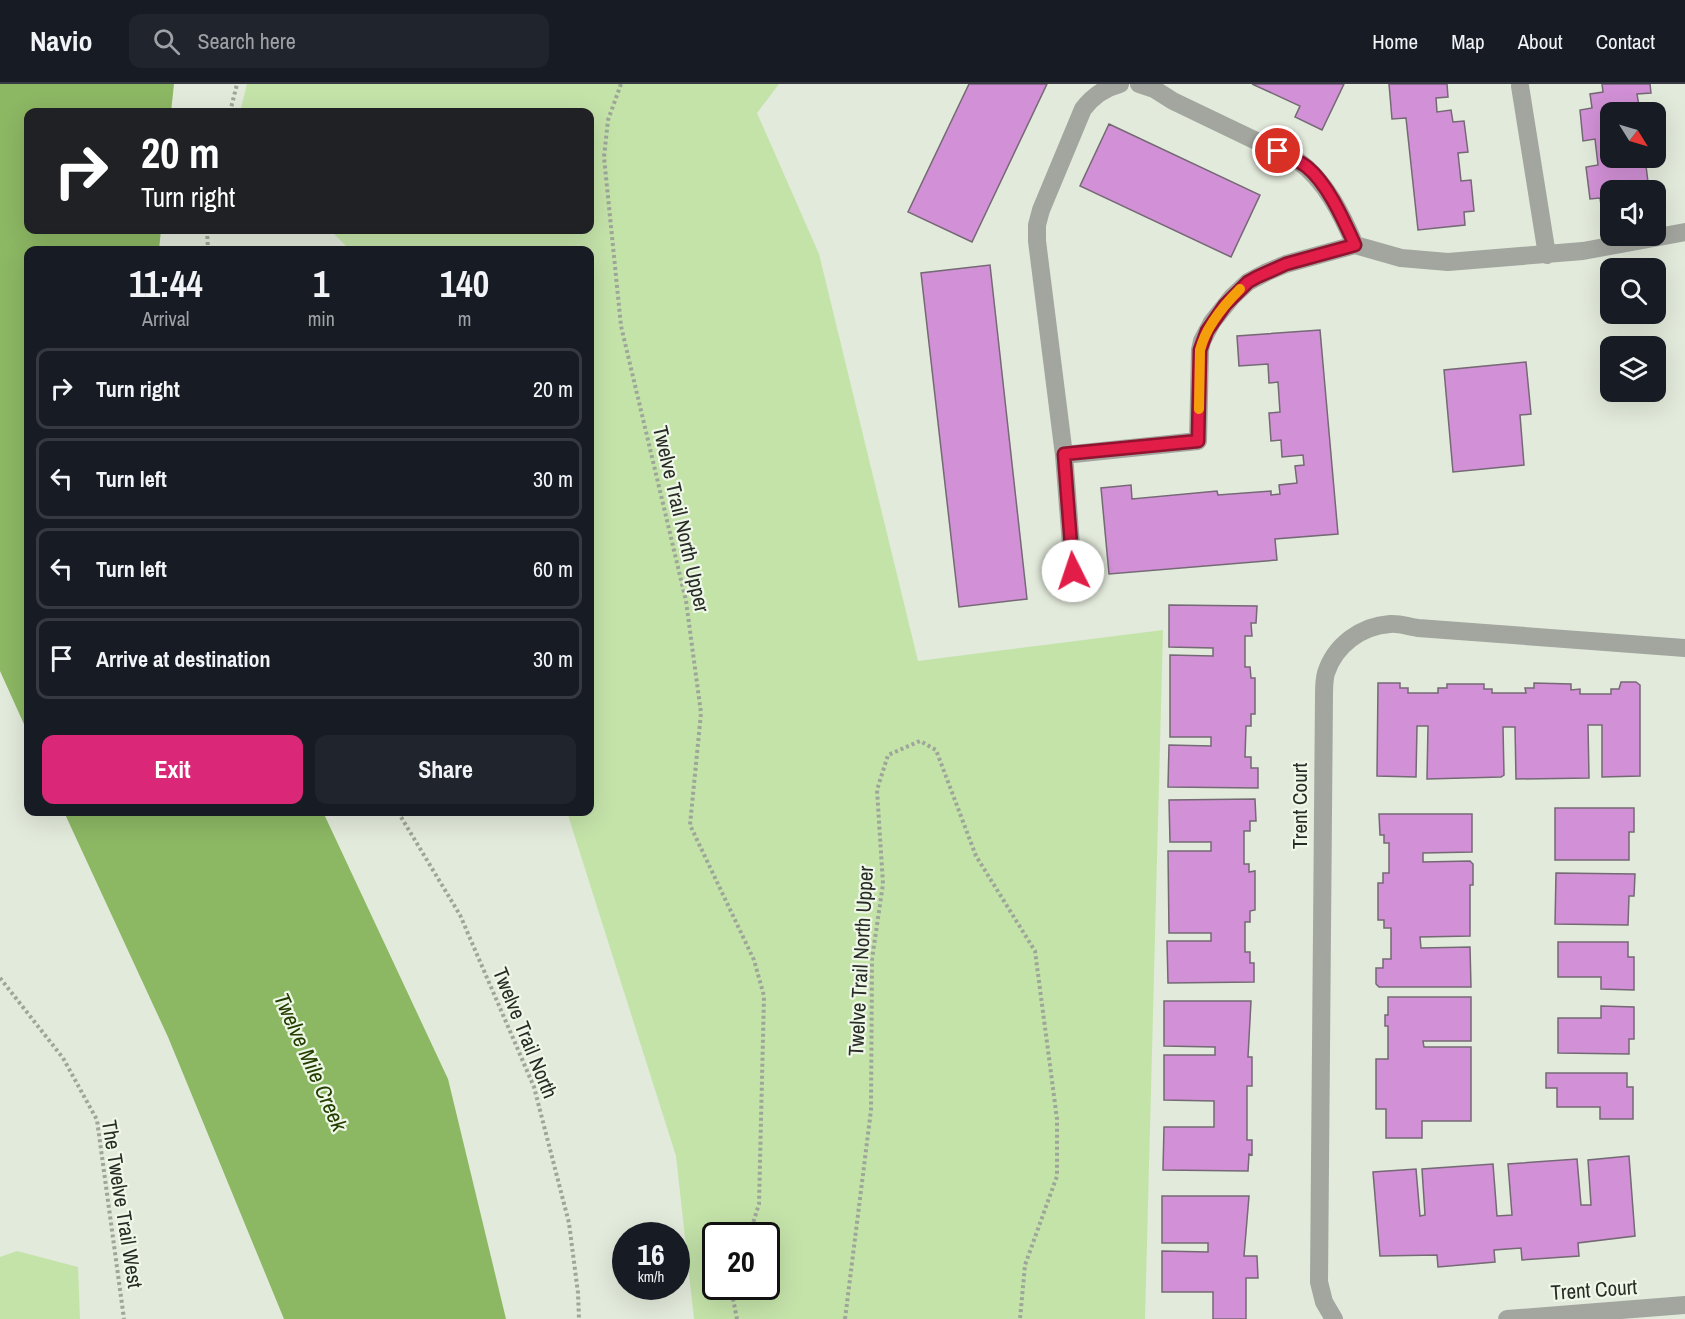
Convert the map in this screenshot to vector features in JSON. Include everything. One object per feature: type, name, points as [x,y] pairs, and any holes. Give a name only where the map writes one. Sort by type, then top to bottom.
[{"type":"street","points":[[1073,571],[1064,454],[1037,242],[1037,225],[1041,210],[1083,109],[1101,92],[1120,84]]},
{"type":"street","points":[[1139,84],[1154,89],[1173,101],[1299,161],[1319,180],[1355,245]]},
{"type":"street","points":[[1520,86],[1547,255]]},
{"type":"street","points":[[1064,454],[1198,441],[1200,350],[1207,331],[1225,305],[1248,282],[1286,264],[1355,245],[1379,253],[1424,261],[1448,262],[1599,249],[1685,232]]},
{"type":"street","name":"Trent Court","points":[[1334,1319],[1324,1302],[1319,1282],[1324,696],[1325,675],[1329,665],[1347,640],[1364,630],[1390,624],[1685,648]]},
{"type":"street","name":"Trent Court","points":[[1507,1319],[1685,1305]]},
{"type":"path","points":[[232,108],[237,84]]},
{"type":"path","name":"Twelve Trail North Upper","points":[[621,84],[608,120],[605,169],[621,326],[686,601],[701,713],[690,825],[754,960],[764,996],[759,1204],[753,1222]]},
{"type":"path","name":"Twelve Trail North Upper","points":[[845,1319],[871,1110],[872,959],[883,884],[877,790],[888,755],[920,741],[936,750],[976,856],[1035,951],[1057,1119],[1057,1176],[1025,1265],[1020,1319]]},
{"type":"path","name":"Twelve Trail North","points":[[400,816],[460,915],[534,1087],[569,1223],[579,1319]]},
{"type":"path","name":"The Twelve Trail West","points":[[0,978],[63,1058],[97,1120],[124,1319]]},
{"type":"path","points":[[733,1300],[737,1319]]},
{"type":"shaded area","points":[[247,84],[779,84],[757,113],[819,254],[918,661],[1163,630],[1145,1319],[694,1319],[690,1283],[690,1222],[683,1222],[676,1156],[568,816],[594,816],[594,246],[346,246],[334,234],[594,234],[594,108],[241,108]]},
{"type":"shaded area","points":[[17,1251],[78,1267],[80,1319],[0,1319],[0,1257]]},
{"type":"water","points":[[0,84],[174,84],[171,108],[24,108],[24,234],[161,234],[159,246],[24,246],[24,724],[0,671]]},
{"type":"water","name":"Twelve Mile Creek","points":[[66,816],[325,816],[448,1079],[506,1319],[284,1319],[168,1037]]},
{"type":"building","points":[[969,84],[1047,84],[972,242],[908,212]]},
{"type":"building","points":[[1252,84],[1344,84],[1322,130],[1295,117],[1300,106]]},
{"type":"building","points":[[1389,84],[1447,84],[1448,97],[1436,98],[1437,112],[1451,110],[1453,122],[1464,121],[1468,152],[1458,153],[1461,181],[1471,180],[1474,211],[1464,212],[1465,225],[1418,230],[1406,118],[1392,119]]},
{"type":"building","points":[[1602,84],[1650,84],[1651,93],[1637,94],[1638,102],[1600,102],[1600,168],[1646,168],[1648,180],[1600,180],[1600,198],[1590,199],[1586,167],[1598,165],[1595,139],[1583,141],[1580,110],[1592,108],[1590,94],[1603,92]]},
{"type":"building","points":[[1109,124],[1260,195],[1231,257],[1080,186]]},
{"type":"building","points":[[990,265],[1027,599],[959,607],[921,273]]},
{"type":"building","points":[[1320,330],[1338,534],[1275,539],[1277,560],[1109,574],[1101,488],[1131,485],[1132,499],[1217,491],[1218,495],[1271,491],[1271,495],[1280,494],[1279,485],[1297,483],[1295,466],[1304,465],[1303,455],[1282,457],[1281,440],[1271,441],[1269,413],[1280,412],[1278,382],[1269,383],[1268,364],[1239,366],[1237,336]]},
{"type":"building","points":[[1526,362],[1531,414],[1520,415],[1524,465],[1453,472],[1444,370]]},
{"type":"building","points":[[1169,605],[1257,606],[1256,623],[1251,623],[1252,636],[1245,636],[1245,667],[1250,667],[1251,678],[1255,678],[1255,714],[1251,714],[1251,726],[1246,726],[1245,757],[1251,757],[1251,768],[1258,768],[1258,788],[1168,787],[1169,745],[1211,746],[1211,737],[1170,737],[1170,655],[1213,656],[1213,648],[1169,647]]},
{"type":"building","points":[[1621,682],[1636,682],[1640,685],[1640,776],[1602,777],[1602,725],[1588,725],[1589,778],[1516,779],[1515,727],[1503,727],[1504,775],[1501,777],[1427,779],[1428,726],[1417,726],[1416,777],[1377,776],[1378,683],[1400,683],[1400,688],[1408,688],[1408,693],[1438,693],[1438,688],[1447,688],[1447,684],[1484,684],[1484,689],[1492,689],[1492,693],[1526,693],[1525,688],[1534,688],[1534,683],[1571,684],[1571,690],[1580,689],[1580,694],[1611,694],[1611,689],[1619,689]]},
{"type":"building","points":[[1255,799],[1256,821],[1250,821],[1250,831],[1244,831],[1244,864],[1249,864],[1249,872],[1255,871],[1255,910],[1250,911],[1250,922],[1245,922],[1245,952],[1250,952],[1250,963],[1254,963],[1254,982],[1168,983],[1167,941],[1211,941],[1211,933],[1169,933],[1168,851],[1211,851],[1211,842],[1170,842],[1169,800]]},
{"type":"building","points":[[1555,808],[1634,808],[1634,832],[1629,832],[1629,860],[1555,860]]},
{"type":"building","points":[[1379,814],[1472,814],[1472,852],[1423,853],[1423,862],[1470,861],[1473,864],[1473,885],[1470,885],[1470,936],[1420,937],[1421,948],[1470,947],[1471,987],[1379,987],[1376,984],[1376,968],[1383,968],[1383,959],[1391,959],[1391,928],[1384,928],[1384,920],[1378,920],[1378,883],[1383,883],[1383,873],[1389,873],[1389,843],[1384,843],[1384,835],[1380,835]]},
{"type":"building","points":[[1556,873],[1635,874],[1634,896],[1629,896],[1628,925],[1555,924]]},
{"type":"building","points":[[1558,942],[1628,942],[1628,957],[1634,957],[1634,990],[1601,989],[1601,977],[1558,977]]},
{"type":"building","points":[[1388,997],[1471,997],[1471,1041],[1423,1041],[1424,1047],[1471,1047],[1471,1121],[1422,1121],[1422,1138],[1386,1138],[1386,1109],[1376,1109],[1376,1059],[1388,1059],[1388,1026],[1385,1026],[1385,1015],[1388,1015]]},
{"type":"building","points":[[1164,1001],[1251,1001],[1248,1057],[1252,1057],[1252,1086],[1247,1086],[1247,1140],[1252,1140],[1252,1155],[1249,1154],[1248,1171],[1163,1170],[1164,1127],[1214,1127],[1214,1101],[1164,1100],[1164,1055],[1215,1055],[1215,1047],[1164,1046]]},
{"type":"building","points":[[1601,1006],[1634,1007],[1634,1039],[1629,1039],[1629,1054],[1558,1053],[1558,1018],[1601,1018]]},
{"type":"building","points":[[1546,1073],[1627,1073],[1627,1087],[1633,1087],[1633,1119],[1600,1119],[1600,1107],[1557,1107],[1557,1088],[1546,1088]]},
{"type":"building","points":[[1629,1156],[1635,1236],[1578,1243],[1579,1256],[1522,1260],[1521,1248],[1494,1250],[1495,1262],[1438,1267],[1437,1255],[1380,1256],[1373,1172],[1416,1169],[1420,1216],[1425,1215],[1422,1169],[1493,1164],[1497,1216],[1512,1215],[1508,1164],[1577,1159],[1581,1205],[1591,1205],[1588,1160]]},
{"type":"building","points":[[1162,1196],[1249,1196],[1244,1256],[1257,1256],[1258,1278],[1246,1278],[1246,1319],[1213,1319],[1213,1292],[1162,1292],[1162,1251],[1208,1252],[1208,1243],[1162,1243]]},
{"type":"slow traffic","points":[[1199,409],[1202,341],[1212,322],[1240,289]]},
{"type":"route","points":[[1073,571],[1064,454],[1198,441],[1200,350],[1207,331],[1225,305],[1248,282],[1257,277],[1286,264],[1355,245],[1345,222],[1319,180],[1299,161],[1278,151]]}]
